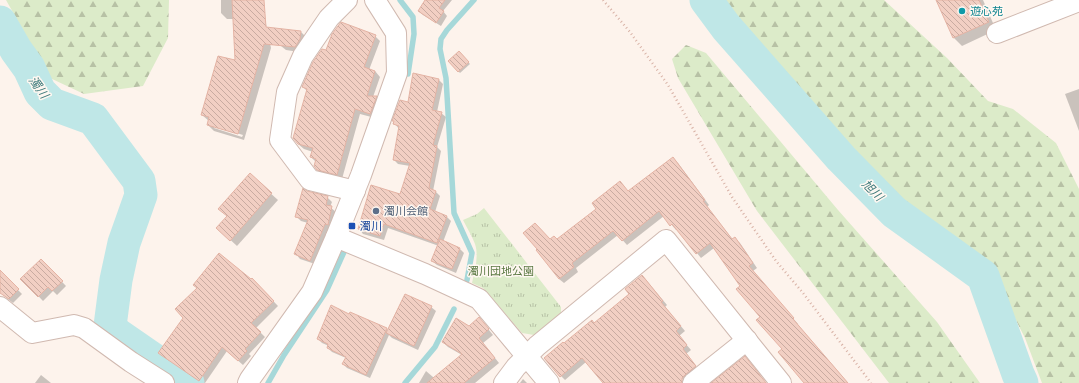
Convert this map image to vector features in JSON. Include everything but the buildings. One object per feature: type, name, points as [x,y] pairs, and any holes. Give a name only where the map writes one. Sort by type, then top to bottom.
[{"type":"street","points":[[347,0],[329,18],[303,56],[287,92],[280,140],[310,180],[355,191]]},
{"type":"street","points":[[248,383],[312,292],[355,191],[397,73],[396,33],[375,0]]},
{"type":"street","points":[[997,33],[1079,2]]},
{"type":"street","points":[[336,237],[480,299],[550,383]]},
{"type":"street","points":[[504,383],[527,355],[537,346],[666,240],[781,383]]},
{"type":"street","points":[[0,307],[32,333],[74,325],[84,328],[130,362],[164,383]]},
{"type":"street","points":[[693,383],[747,340]]},
{"type":"path","points":[[603,0],[630,32],[668,85],[732,198],[776,261],[803,293],[871,383]]},
{"type":"green space","points":[[6,0],[169,0],[168,38],[143,86],[84,94],[50,78]]},
{"type":"green space","points":[[718,0],[884,0],[947,58],[988,101],[1013,109],[1056,143],[1079,189],[1079,383],[1042,383],[1025,338],[994,277],[973,261],[876,176],[809,105],[725,10]]},
{"type":"green space","points":[[686,45],[706,53],[838,210],[937,322],[980,383],[889,383],[757,211],[678,78],[672,59]]},
{"type":"green space","name":"濁川団地公園","points":[[484,208],[561,307],[561,313],[534,335],[522,333],[483,288],[472,283],[477,253],[475,244],[463,220],[477,214]]},
{"type":"waterway","points":[[400,0],[413,17],[414,34],[408,74]]},
{"type":"waterway","points":[[467,280],[472,253],[454,213],[446,78],[440,49],[441,39],[447,30],[474,0]]},
{"type":"waterway","name":"旭川","points":[[706,0],[726,27],[841,158],[894,212],[983,276],[1022,383]]},
{"type":"waterway","name":"濁川","points":[[0,22],[16,50],[29,68],[40,92],[52,104],[93,119],[139,181],[141,195],[124,243],[116,280],[110,326],[117,334],[188,383]]},
{"type":"waterway","points":[[268,383],[284,355],[327,290],[344,252]]},
{"type":"waterway","points":[[405,383],[435,347],[454,309]]},
{"type":"place","name":"遊心苑","points":[[962,11]]},
{"type":"place","name":"濁川会館","points":[[376,211]]},
{"type":"place","name":"濁川","points":[[352,226]]}]
